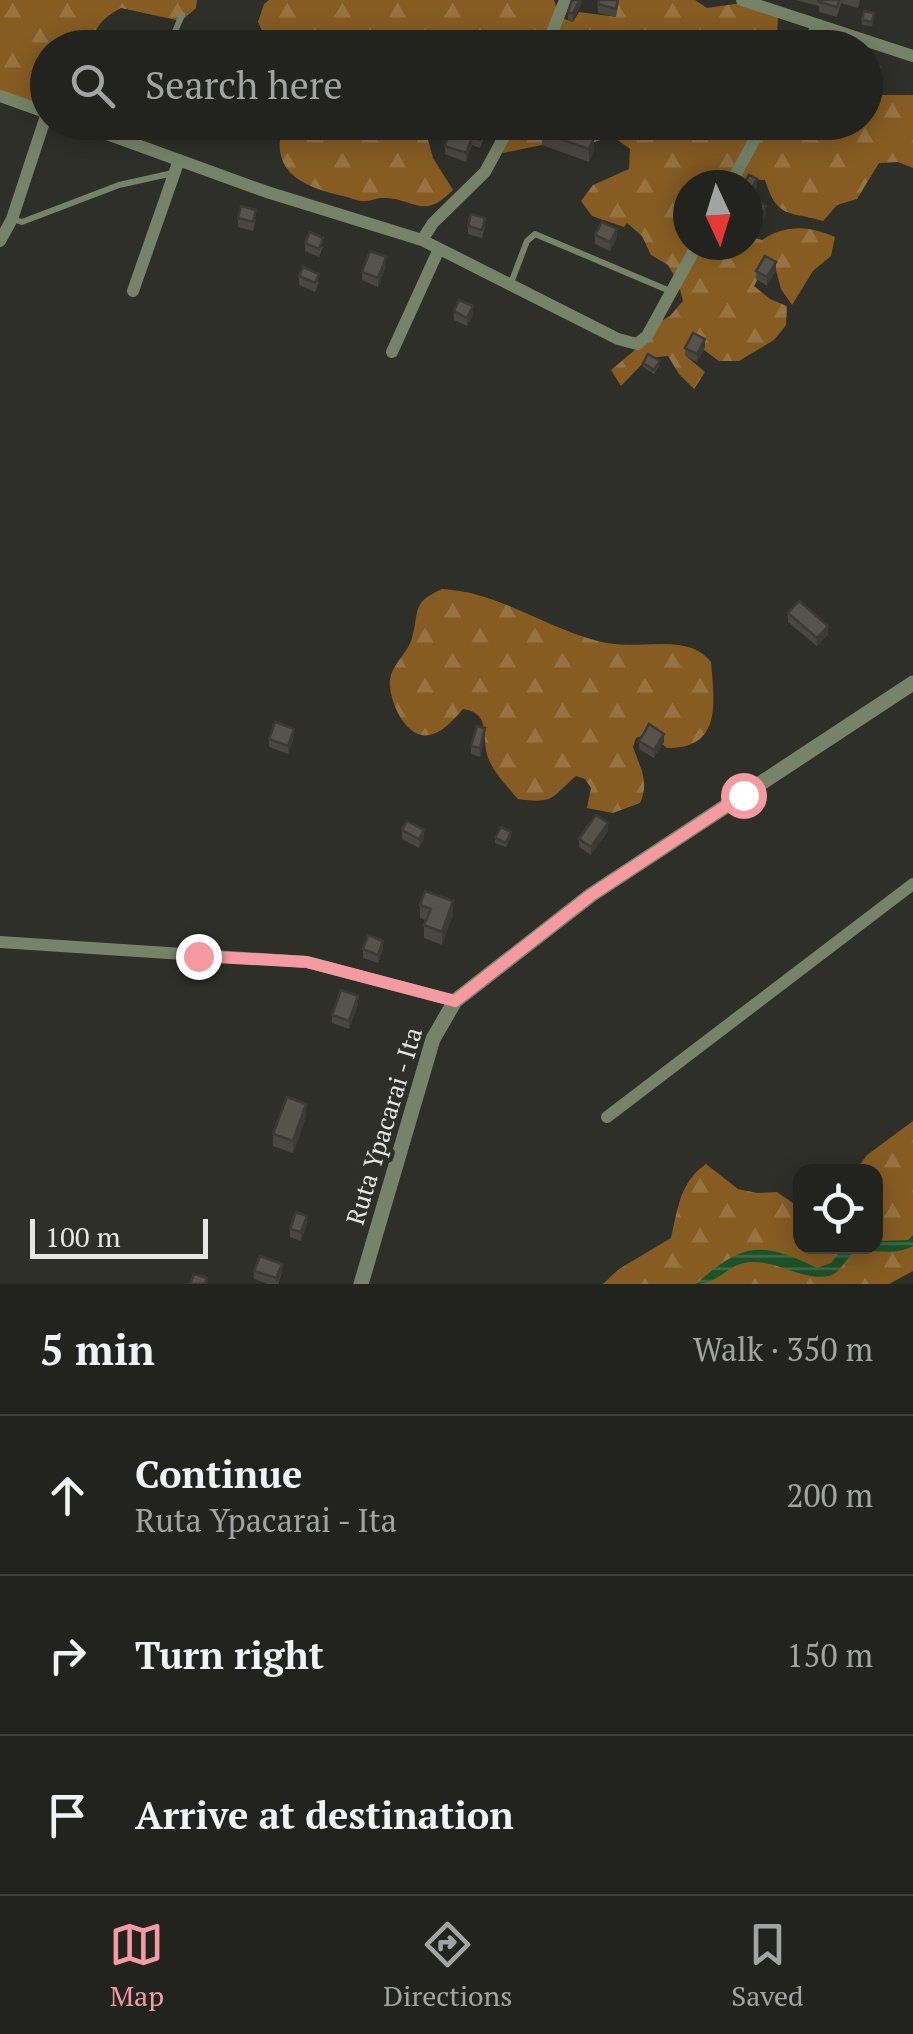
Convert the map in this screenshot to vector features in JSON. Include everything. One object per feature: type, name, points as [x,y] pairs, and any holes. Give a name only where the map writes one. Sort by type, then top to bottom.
[{"type":"street","points":[[553,30],[565,0]]},
{"type":"street","points":[[742,0],[833,30]]},
{"type":"street","points":[[815,30],[818,25]]},
{"type":"street","points":[[883,46],[913,56]]},
{"type":"street","points":[[0,96],[30,107]]},
{"type":"street","points":[[0,241],[12,219],[38,140]]},
{"type":"street","points":[[422,240],[486,172],[503,140]]},
{"type":"street","points":[[738,170],[754,140]]},
{"type":"street","points":[[126,141],[177,166],[422,240],[618,339],[636,344],[646,336],[688,260]]},
{"type":"street","points":[[133,291],[177,166]]},
{"type":"street","points":[[392,352],[439,249]]},
{"type":"street","name":"Ruta Ypacarai - Ita","points":[[361,1284],[433,1038],[455,1001],[591,895],[913,683]]},
{"type":"street","points":[[607,1117],[913,884]]},
{"type":"street","points":[[0,942],[307,962],[455,1001]]},
{"type":"lane","points":[[176,30],[182,15]]},
{"type":"lane","points":[[12,219],[22,222],[177,166]]},
{"type":"lane","points":[[511,283],[527,241],[535,234],[671,291]]},
{"type":"green space","points":[[0,0],[197,0],[196,8],[181,21],[121,8],[96,30],[30,30],[30,101],[0,94]]},
{"type":"green space","points":[[269,0],[554,0],[559,17],[573,22],[579,12],[616,17],[602,0],[695,0],[707,8],[748,2],[778,17],[777,30],[262,30],[258,22]]},
{"type":"green space","points":[[883,95],[913,95],[913,168],[898,162],[879,163],[857,199],[837,205],[823,221],[780,207],[763,180],[763,170],[673,170],[673,260],[763,260],[763,240],[798,228],[835,237],[831,256],[813,271],[792,305],[781,289],[776,270],[766,264],[754,286],[787,306],[786,325],[774,340],[739,361],[719,361],[693,342],[686,356],[705,372],[694,389],[668,356],[648,358],[621,386],[611,370],[642,344],[652,326],[670,316],[683,301],[668,265],[651,255],[642,236],[627,223],[624,227],[592,216],[581,201],[593,185],[629,169],[630,149],[618,140],[883,140]]},
{"type":"green space","points":[[280,140],[428,140],[433,158],[453,190],[433,205],[425,206],[381,198],[360,201],[302,182],[285,165]]},
{"type":"green space","points":[[496,140],[601,140],[575,149],[542,145],[503,153]]},
{"type":"green space","points":[[442,589],[508,605],[592,639],[626,645],[679,645],[702,653],[711,662],[713,692],[706,732],[685,746],[667,748],[649,733],[636,738],[633,747],[643,775],[643,795],[640,803],[613,813],[587,808],[591,788],[585,779],[576,776],[551,798],[518,799],[489,760],[482,721],[472,711],[463,709],[442,730],[424,735],[407,727],[396,709],[391,674],[410,643],[421,603]]},
{"type":"green space","points":[[913,1121],[913,1271],[889,1284],[603,1284],[619,1269],[671,1238],[685,1187],[706,1164],[738,1189],[777,1192],[793,1203],[793,1254],[883,1254],[883,1164],[860,1164]]},
{"type":"shaded area","points":[[913,1235],[913,1246],[883,1252],[883,1241],[908,1240]]},
{"type":"shaded area","points":[[754,1250],[782,1253],[817,1268],[831,1263],[838,1254],[852,1254],[829,1276],[810,1276],[752,1262],[696,1284],[727,1260]]},
{"type":"building","points":[[572,0],[579,0],[573,14],[568,12]]},
{"type":"building","points":[[599,0],[618,0],[616,9],[598,4]]},
{"type":"building","points":[[819,0],[839,0],[837,7]]},
{"type":"building","points":[[864,11],[874,13],[872,22],[862,20]]},
{"type":"building","points":[[447,140],[471,140],[466,153],[445,146]]},
{"type":"building","points":[[563,140],[593,140],[589,149]]},
{"type":"building","points":[[241,206],[256,210],[253,222],[238,218]]},
{"type":"building","points":[[471,214],[485,218],[482,230],[468,226]]},
{"type":"building","points":[[602,222],[617,229],[610,242],[595,235]]},
{"type":"building","points":[[310,232],[323,238],[319,249],[305,243]]},
{"type":"building","points":[[370,251],[386,257],[378,278],[362,272]]},
{"type":"building","points":[[765,256],[776,262],[767,277],[756,271]]},
{"type":"building","points":[[303,267],[319,274],[315,283],[299,276]]},
{"type":"building","points":[[459,300],[473,306],[467,318],[454,311]]},
{"type":"building","points":[[693,333],[705,339],[697,354],[685,348]]},
{"type":"building","points":[[648,354],[660,361],[654,370],[643,363]]},
{"type":"building","points":[[799,601],[828,626],[817,638],[788,613]]},
{"type":"building","points":[[275,722],[294,729],[288,746],[269,739]]},
{"type":"building","points":[[649,724],[664,734],[654,750],[639,741]]},
{"type":"building","points":[[477,726],[485,728],[480,748],[471,746]]},
{"type":"building","points":[[596,815],[608,823],[591,847],[579,839]]},
{"type":"building","points":[[407,821],[424,830],[419,839],[402,830]]},
{"type":"building","points":[[501,827],[511,832],[506,843],[495,838]]},
{"type":"building","points":[[425,891],[453,901],[442,932],[424,925],[431,909],[420,905]]},
{"type":"building","points":[[368,935],[383,941],[378,955],[363,949]]},
{"type":"building","points":[[341,990],[358,996],[349,1021],[332,1015]]},
{"type":"building","points":[[287,1097],[306,1104],[293,1141],[273,1134]]},
{"type":"building","points":[[296,1212],[307,1216],[301,1232],[290,1229]]},
{"type":"building","points":[[260,1256],[282,1264],[276,1278],[254,1271]]},
{"type":"building","points":[[194,1274],[207,1278],[205,1284],[190,1284]]},
{"type":"route","points":[[198,956],[307,962],[455,1001],[591,895],[743,795]]}]
